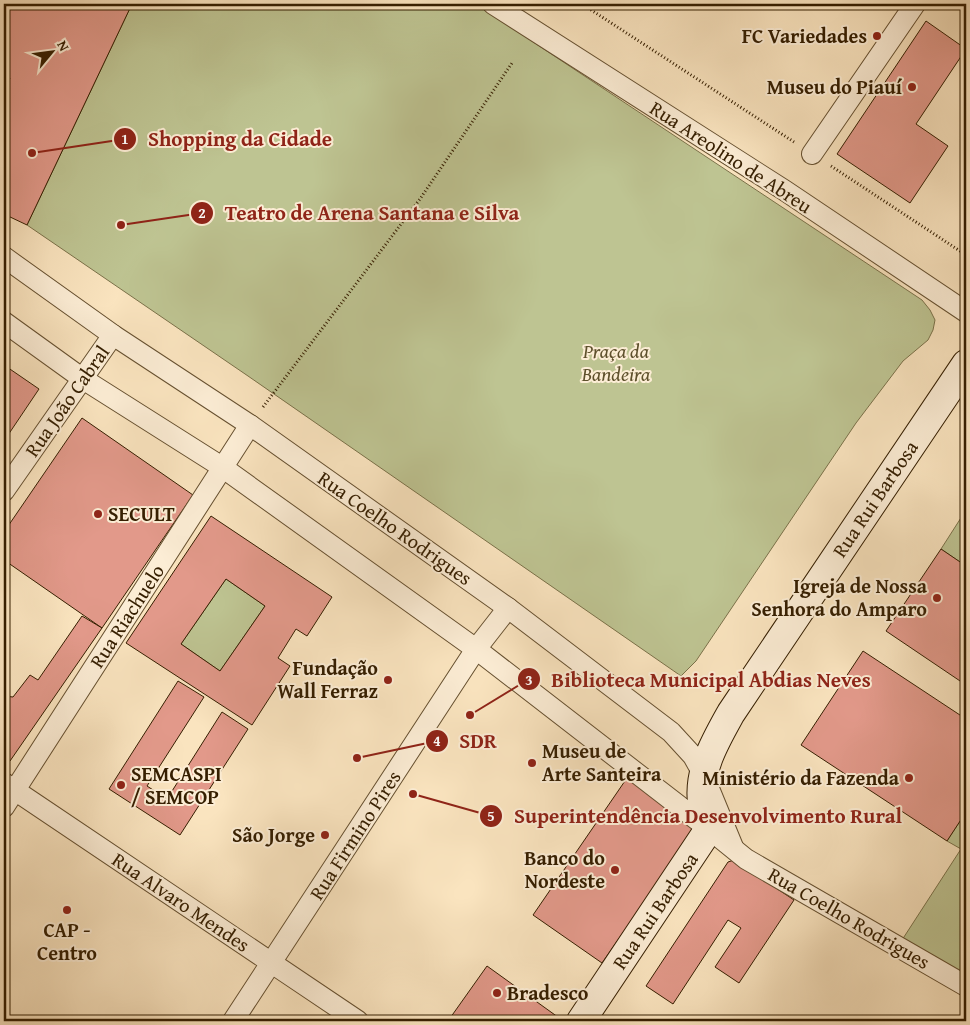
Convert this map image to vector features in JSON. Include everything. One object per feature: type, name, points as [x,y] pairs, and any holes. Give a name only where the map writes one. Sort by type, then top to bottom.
[{"type":"street","name":"Rua Areolino de Abreu","points":[[493,4],[784,190],[966,312]]},
{"type":"street","points":[[812,154],[915,4]]},
{"type":"street","name":"Rua Coelho Rodrigues","points":[[4,257],[113,335],[250,425],[508,608],[671,732],[693,756],[703,774],[733,848]]},
{"type":"street","points":[[4,322],[84,379],[222,467],[476,649]]},
{"type":"street","name":"Rua João Cabral","points":[[4,491],[113,335]]},
{"type":"street","name":"Rua Rui Barbosa","points":[[581,1021],[710,829],[702,802],[703,774],[716,739],[731,713],[966,364]]},
{"type":"street","name":"Rua Riachuelo","points":[[7,793],[250,425]]},
{"type":"street","name":"Rua Firmino Pires","points":[[232,1021],[272,963],[476,649],[508,608]]},
{"type":"street","name":"Rua Coelho Rodrigues","points":[[476,649],[710,829],[746,859],[966,986]]},
{"type":"street","name":"Rua Alvaro Mendes","points":[[7,793],[272,963],[358,1021]]},
{"type":"path","points":[[582,4],[966,255]]},
{"type":"path","points":[[250,425],[420,199],[512,63]]},
{"type":"green space","name":"Praça da Bandeira","points":[[132,4],[476,4],[922,300],[935,320],[928,340],[903,361],[856,423],[696,661],[681,676],[27,225]]},
{"type":"green space","points":[[966,510],[966,566],[941,549]]},
{"type":"green space","points":[[226,579],[265,606],[220,671],[181,644]]},
{"type":"green space","points":[[966,812],[966,983],[902,940],[961,849],[947,841]]},
{"type":"building","points":[[4,4],[132,4],[27,225],[8,216],[4,224],[4,90],[10,78],[4,75]]},
{"type":"building","name":"Museu do Piauí","points":[[926,21],[966,49],[916,124],[948,146],[910,203],[837,154]]},
{"type":"building","points":[[4,365],[39,389],[4,441]]},
{"type":"building","name":"SECULT","points":[[82,418],[193,495],[102,628],[4,560],[4,532]]},
{"type":"building","points":[[211,516],[332,597],[307,636],[296,629],[278,658],[290,666],[252,725],[126,643]],"holes":[[[226,579],[265,606],[220,671],[181,644]]]},
{"type":"building","name":"Igreja de Nossa Senhora do Amparo","points":[[941,549],[966,566],[966,685],[886,631]]},
{"type":"building","points":[[82,616],[102,628],[10,761],[4,757],[4,696],[13,697],[30,675],[38,680]]},
{"type":"building","name":"Ministério da Fazenda","points":[[863,651],[966,719],[966,812],[947,841],[801,745]]},
{"type":"building","points":[[178,681],[204,697],[147,786],[167,799],[222,712],[248,729],[180,835],[109,789]]},
{"type":"building","name":"Banco do Nordeste","points":[[627,778],[697,826],[602,963],[533,915]]},
{"type":"building","points":[[734,860],[794,900],[739,983],[715,967],[741,928],[728,920],[673,1004],[646,986],[728,862]]},
{"type":"building","name":"Bradesco","points":[[487,966],[562,1020],[448,1021]]},
{"type":"place","name":"FC Variedades","points":[[877,36]]},
{"type":"place","name":"Museu do Piauí","points":[[912,87]]},
{"type":"place","name":"Shopping da Cidade","points":[[32,153]]},
{"type":"place","name":"Teatro de Arena Santana e Silva","points":[[121,225]]},
{"type":"place","name":"SECULT","points":[[98,514]]},
{"type":"place","name":"Igreja de Nossa Senhora do Amparo","points":[[937,598]]},
{"type":"place","name":"Fundação Wall Ferraz","points":[[388,680]]},
{"type":"place","name":"Biblioteca Municipal Abdias Neves","points":[[470,715]]},
{"type":"place","name":"SDR","points":[[357,758]]},
{"type":"place","name":"Museu de Arte Santeira","points":[[532,763]]},
{"type":"place","name":"Ministério da Fazenda","points":[[909,778]]},
{"type":"place","name":"SEMCASPI / SEMCOP","points":[[121,785]]},
{"type":"place","name":"Superintendência Desenvolvimento Rural","points":[[413,794]]},
{"type":"place","name":"São Jorge","points":[[325,835]]},
{"type":"place","name":"Banco do Nordeste","points":[[615,870]]},
{"type":"place","name":"CAP - Centro","points":[[67,910]]},
{"type":"place","name":"Bradesco","points":[[497,993]]}]
